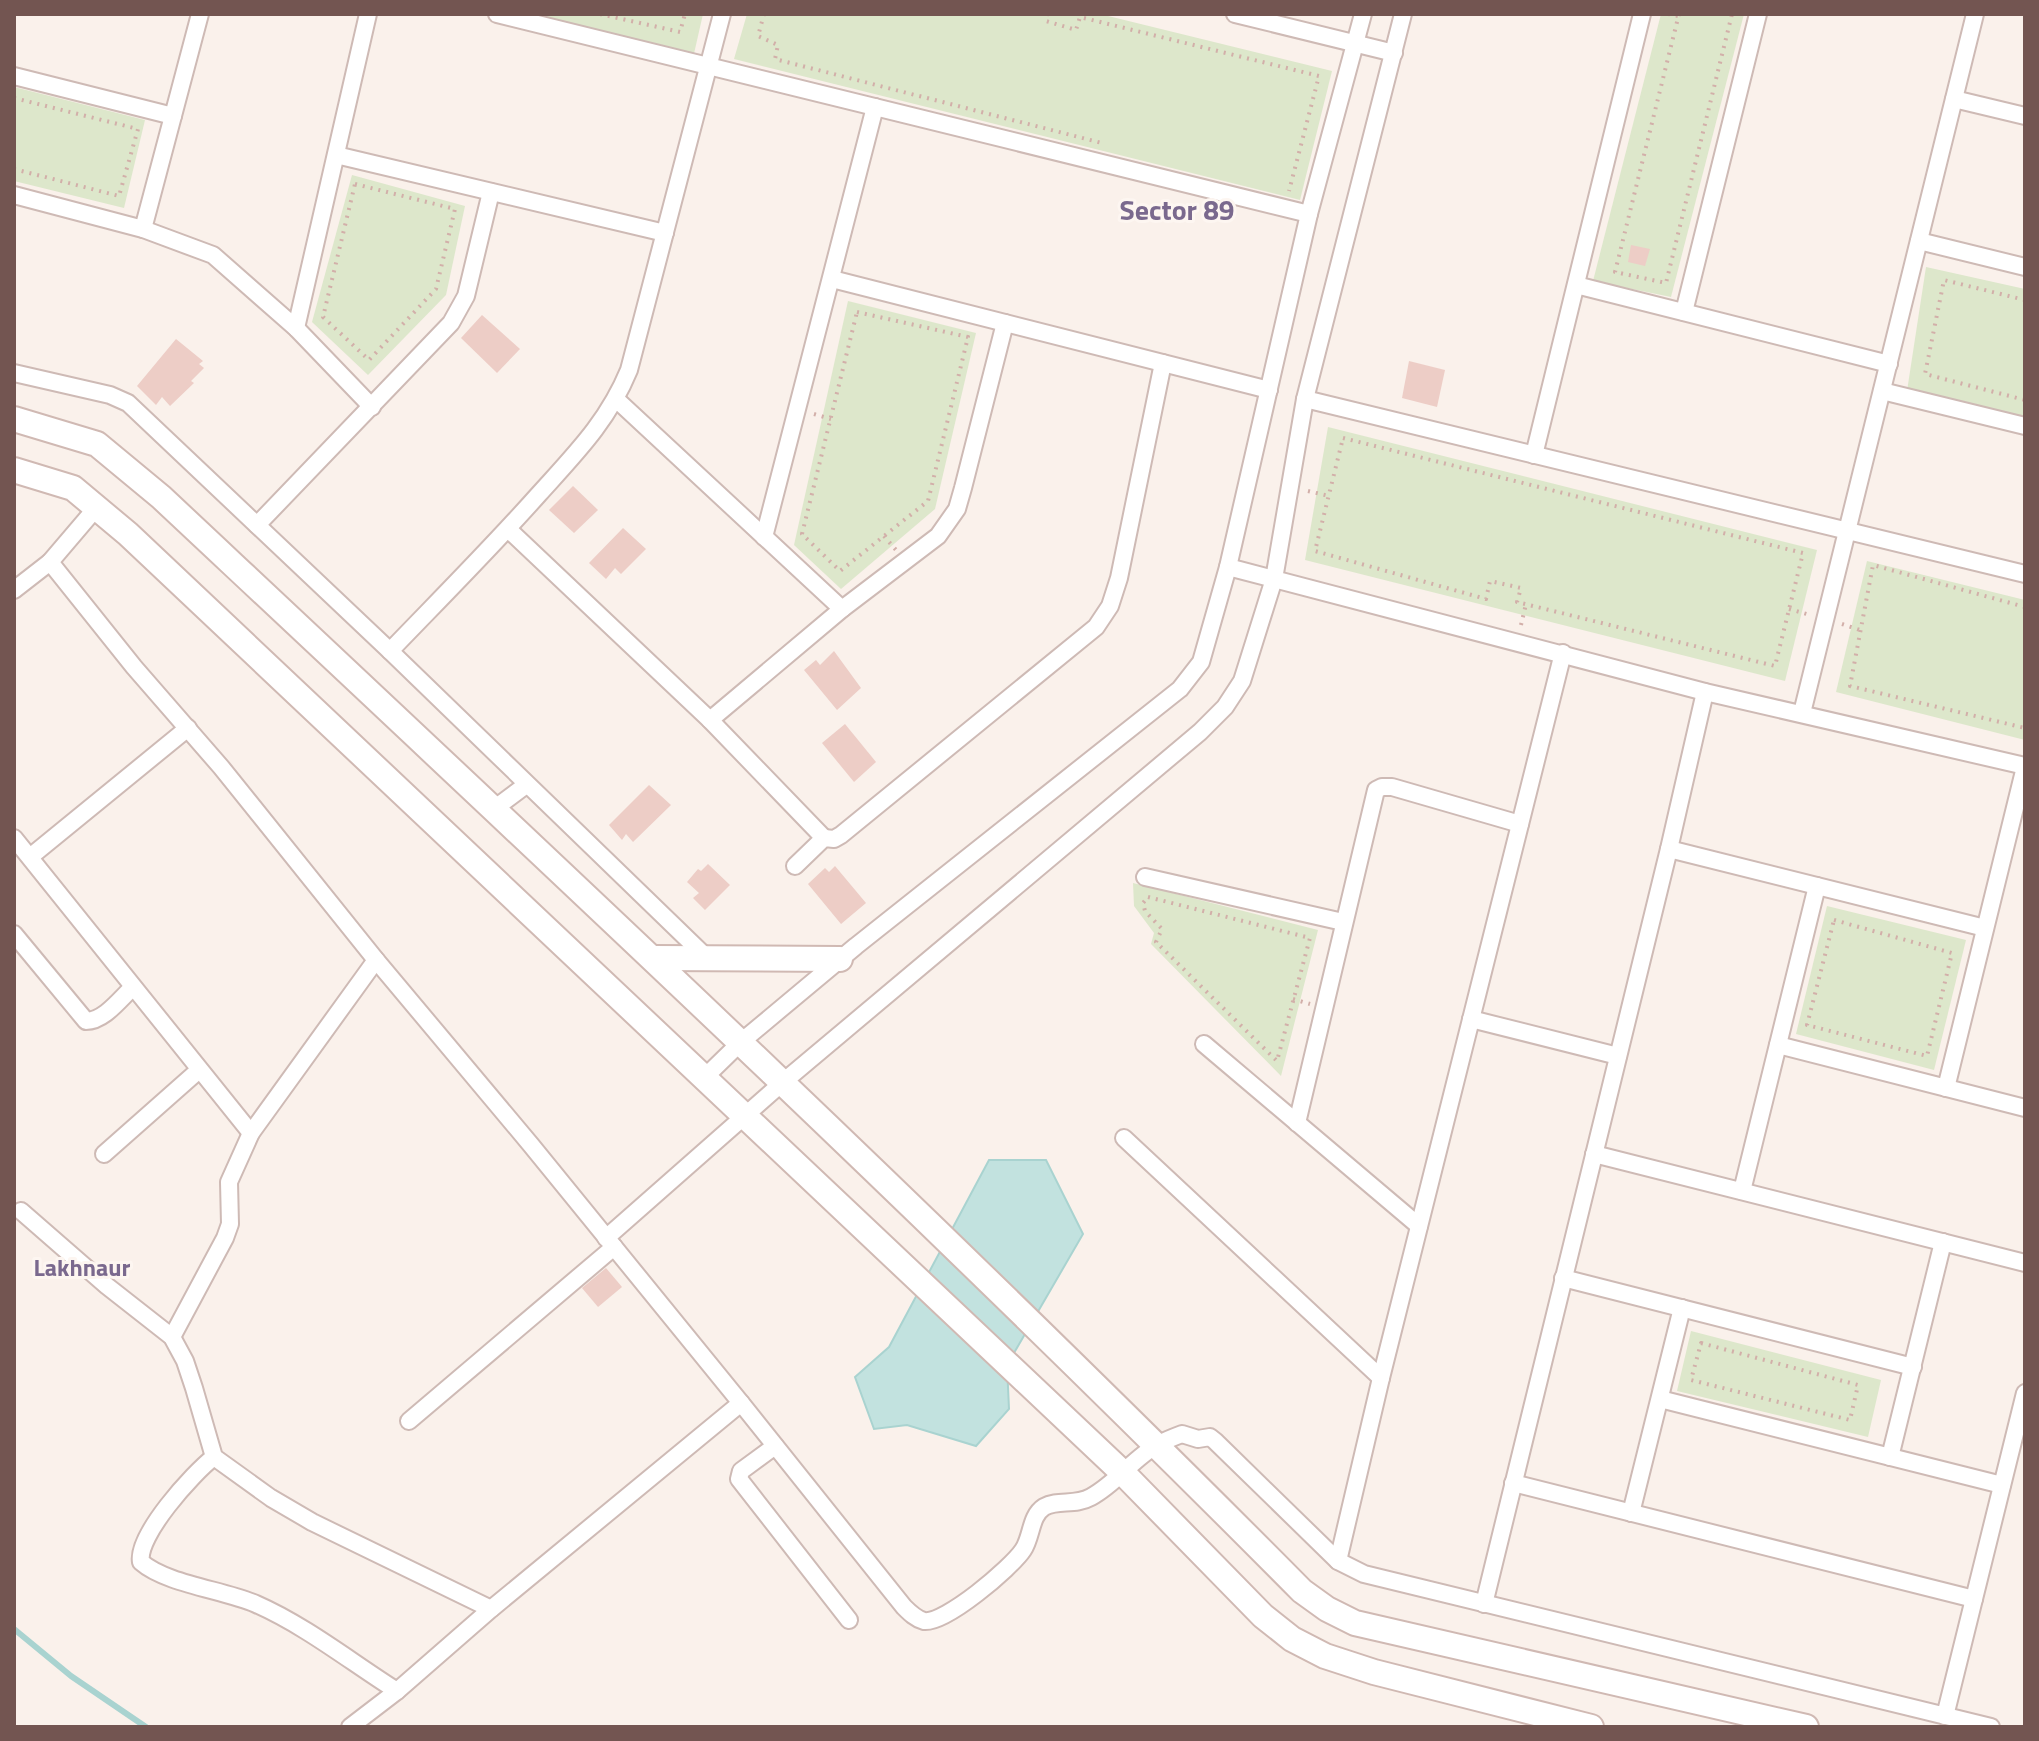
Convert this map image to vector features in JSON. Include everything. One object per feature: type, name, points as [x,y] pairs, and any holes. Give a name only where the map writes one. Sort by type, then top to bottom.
[{"type":"street","points":[[143,229],[200,14]]},
{"type":"street","points":[[296,328],[368,14]]},
{"type":"street","points":[[497,14],[1309,214]]},
{"type":"street","points":[[390,651],[508,529],[599,428],[617,400],[629,370],[722,14]]},
{"type":"street","points":[[703,1079],[741,1042],[840,959],[1180,689],[1201,662],[1228,567],[1309,214],[1363,14]]},
{"type":"street","points":[[409,1421],[782,1083],[1200,732],[1242,681],[1274,579],[1305,399],[1403,14]]},
{"type":"street","points":[[1534,455],[1642,14]]},
{"type":"street","points":[[1684,312],[1758,14]]},
{"type":"street","points":[[1802,713],[1975,14]]},
{"type":"street","points":[[1245,15],[1394,53]]},
{"type":"street","points":[[14,76],[173,116]]},
{"type":"street","points":[[1954,99],[2025,116]]},
{"type":"street","points":[[764,537],[875,107]]},
{"type":"street","points":[[336,155],[665,233]]},
{"type":"street","points":[[257,525],[451,323],[461,308],[491,192]]},
{"type":"street","points":[[14,195],[143,229],[213,255],[296,328],[372,407]]},
{"type":"street","points":[[1919,241],[2025,267]]},
{"type":"street","points":[[832,279],[1269,390]]},
{"type":"street","points":[[1576,285],[1889,364]]},
{"type":"street","points":[[710,720],[842,609],[938,536],[949,523],[963,488],[1005,323]]},
{"type":"street","points":[[508,529],[710,720],[824,838],[834,839],[1096,627],[1110,606],[1119,578],[1163,363]]},
{"type":"street","points":[[14,373],[110,395],[128,403],[706,957]]},
{"type":"street","points":[[1882,391],[2025,426]]},
{"type":"street","points":[[1305,399],[2025,574]]},
{"type":"street","points":[[617,400],[842,609]]},
{"type":"street","points":[[14,419],[97,444],[161,497],[741,1042],[1157,1445],[1302,1591],[1327,1609],[1355,1623],[1806,1727]]},
{"type":"street","points":[[14,470],[73,488],[140,545],[1124,1474],[1263,1616],[1292,1639],[1325,1656],[1374,1672],[1591,1727]]},
{"type":"street","points":[[14,590],[50,562],[96,508]]},
{"type":"street","points":[[50,562],[610,1242],[914,1617],[925,1621],[943,1616],[993,1580],[1023,1550],[1038,1512],[1047,1506],[1075,1504],[1089,1499],[1157,1445],[1182,1434],[1198,1439],[1210,1437],[1338,1561],[1364,1574],[1991,1727]]},
{"type":"street","points":[[1228,567],[1705,692],[2025,766],[1946,1088]]},
{"type":"street","points":[[1338,1561],[1563,653]]},
{"type":"street","points":[[1484,1604],[1705,692]]},
{"type":"street","points":[[30,857],[188,728]]},
{"type":"street","points":[[494,809],[526,785]]},
{"type":"street","points":[[1297,1123],[1376,790],[1392,787],[1520,824]]},
{"type":"street","points":[[14,838],[251,1133]]},
{"type":"street","points":[[795,866],[824,838]]},
{"type":"street","points":[[1669,849],[1985,928]]},
{"type":"street","points":[[1145,877],[1343,922]]},
{"type":"street","points":[[1742,1191],[1817,886]]},
{"type":"street","points":[[14,934],[86,1021],[100,1017],[133,987]]},
{"type":"street","points":[[652,958],[840,959]]},
{"type":"street","points":[[172,1337],[225,1238],[230,1224],[229,1182],[251,1133],[376,960]]},
{"type":"street","points":[[1471,1019],[1618,1056]]},
{"type":"street","points":[[1204,1044],[1419,1226]]},
{"type":"street","points":[[1778,1045],[2025,1108]]},
{"type":"street","points":[[104,1154],[199,1070]]},
{"type":"street","points":[[1124,1138],[1381,1378]]},
{"type":"street","points":[[1594,1154],[2025,1263]]},
{"type":"street","points":[[21,1211],[107,1286],[172,1337],[185,1361],[214,1457],[271,1498],[312,1522],[491,1609]]},
{"type":"street","points":[[1890,1457],[1943,1242]]},
{"type":"street","points":[[1563,1278],[1913,1367]]},
{"type":"street","points":[[1631,1513],[1682,1308]]},
{"type":"street","points":[[1945,1716],[2025,1393]]},
{"type":"street","points":[[1660,1399],[2002,1485]]},
{"type":"street","points":[[350,1727],[741,1403]]},
{"type":"street","points":[[775,1446],[741,1471],[739,1479],[849,1620]]},
{"type":"street","points":[[214,1457],[171,1501],[141,1551],[141,1562],[167,1576],[257,1605],[397,1691]]},
{"type":"street","points":[[1513,1483],[1974,1599]]},
{"type":"path","points":[[600,14],[680,32],[685,14]]},
{"type":"path","points":[[764,14],[758,36],[778,45],[775,59],[1108,144]]},
{"type":"path","points":[[1047,14],[1046,21],[1076,30],[1080,17],[1319,76],[1290,191]]},
{"type":"path","points":[[1668,14],[1678,15],[1615,272],[1666,283],[1732,14]]},
{"type":"path","points":[[14,98],[138,129],[119,196],[14,169]]},
{"type":"path","points":[[355,184],[455,209],[436,289],[369,360],[323,317],[355,184]]},
{"type":"path","points":[[2025,300],[1944,280],[1925,374],[2025,400]]},
{"type":"path","points":[[857,312],[968,337],[928,501],[840,571],[802,534],[857,312]]},
{"type":"path","points":[[1343,438],[1803,553],[1775,666],[1526,604],[1517,602],[1521,588],[1490,581],[1486,599],[1315,551],[1343,438]]},
{"type":"path","points":[[2025,607],[1873,565],[1850,686],[2025,728]]},
{"type":"path","points":[[1517,641],[1526,604]]},
{"type":"path","points":[[1148,897],[1310,938],[1277,1061],[1156,942],[1162,929],[1145,911],[1143,903],[1148,897]]},
{"type":"path","points":[[1834,920],[1952,953],[1927,1056],[1807,1025],[1834,920]]},
{"type":"path","points":[[1701,1343],[1858,1385],[1850,1420],[1691,1380],[1701,1343]]},
{"type":"green space","points":[[524,14],[703,14],[693,58]]},
{"type":"green space","points":[[747,14],[1100,14],[1332,71],[1300,200],[734,59]]},
{"type":"green space","points":[[1661,14],[1744,14],[1671,297],[1593,281]]},
{"type":"green space","points":[[14,87],[145,120],[124,208],[14,181]]},
{"type":"green space","points":[[352,175],[465,206],[446,295],[368,375],[312,322]]},
{"type":"green space","points":[[1926,267],[2025,289],[2025,418],[1907,391]]},
{"type":"green space","points":[[848,301],[976,333],[935,509],[841,589],[794,545]]},
{"type":"green space","points":[[1328,427],[1817,550],[1785,681],[1305,560]]},
{"type":"green space","points":[[1867,561],[2025,600],[2025,740],[1836,692]]},
{"type":"green space","points":[[1133,883],[1318,930],[1281,1076],[1151,944],[1154,933],[1134,906]]},
{"type":"green space","points":[[1827,906],[1966,940],[1934,1070],[1796,1034]]},
{"type":"green space","points":[[1691,1331],[1881,1380],[1868,1437],[1677,1391]]},
{"type":"water","points":[[989,1160],[1046,1160],[1083,1234],[1007,1365],[1009,1409],[976,1446],[907,1425],[874,1429],[855,1377],[889,1347]]},
{"type":"building","points":[[1631,245],[1650,249],[1645,266],[1628,262]]},
{"type":"building","points":[[482,315],[520,349],[497,373],[461,338]]},
{"type":"building","points":[[176,339],[203,361],[199,364],[204,368],[191,381],[194,383],[170,406],[162,397],[156,405],[137,386]]},
{"type":"building","points":[[1409,361],[1445,370],[1437,407],[1402,398]]},
{"type":"building","points":[[573,486],[598,510],[574,533],[549,510]]},
{"type":"building","points":[[623,528],[646,549],[621,574],[615,568],[606,579],[589,563]]},
{"type":"building","points":[[834,651],[861,688],[837,710],[804,670],[816,660],[820,665]]},
{"type":"building","points":[[845,724],[876,762],[854,782],[822,743]]},
{"type":"building","points":[[649,785],[671,805],[633,842],[626,834],[622,840],[609,825]]},
{"type":"building","points":[[708,864],[730,885],[705,910],[693,898],[699,893],[687,882],[698,869],[701,871]]},
{"type":"building","points":[[835,866],[866,903],[841,924],[808,884],[825,868],[829,872]]},
{"type":"building","points":[[606,1268],[622,1287],[598,1307],[582,1288]]},
{"type":"waterway","points":[[14,1629],[71,1676],[146,1727]]},
{"type":"district","name":"Sector 89","points":[[1177,209]]},
{"type":"district","name":"Lakhnaur","points":[[82,1267]]}]
